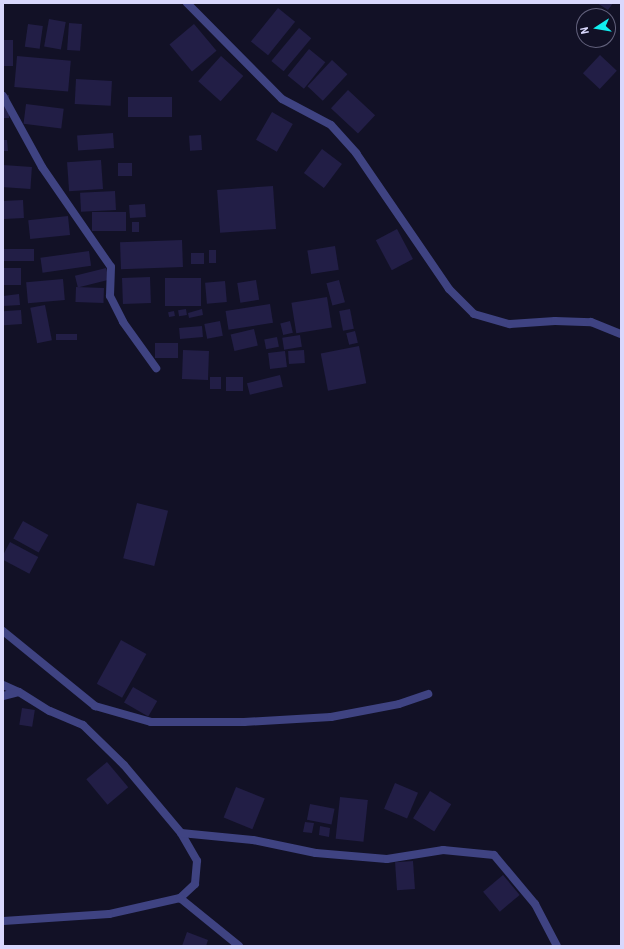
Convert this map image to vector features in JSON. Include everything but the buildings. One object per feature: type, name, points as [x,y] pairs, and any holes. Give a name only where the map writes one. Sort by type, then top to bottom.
[{"type":"street","points":[[187,3],[282,99],[331,126],[356,153],[449,289],[474,314],[510,324],[555,321],[591,322],[621,334]]},
{"type":"street","points":[[3,96],[42,167],[111,267],[110,296],[123,322],[156,368]]},
{"type":"street","points":[[3,631],[95,706],[151,722],[244,722],[331,717],[399,704],[428,694]]},
{"type":"street","points":[[3,685],[19,692],[50,711],[83,725],[124,765],[181,833],[197,861],[195,884],[180,898],[109,914],[3,921]]},
{"type":"street","points":[[3,696],[19,692]]},
{"type":"street","points":[[181,833],[253,840],[316,853],[387,859],[443,850],[494,855],[535,904],[558,946]]},
{"type":"street","points":[[180,898],[240,946]]}]
